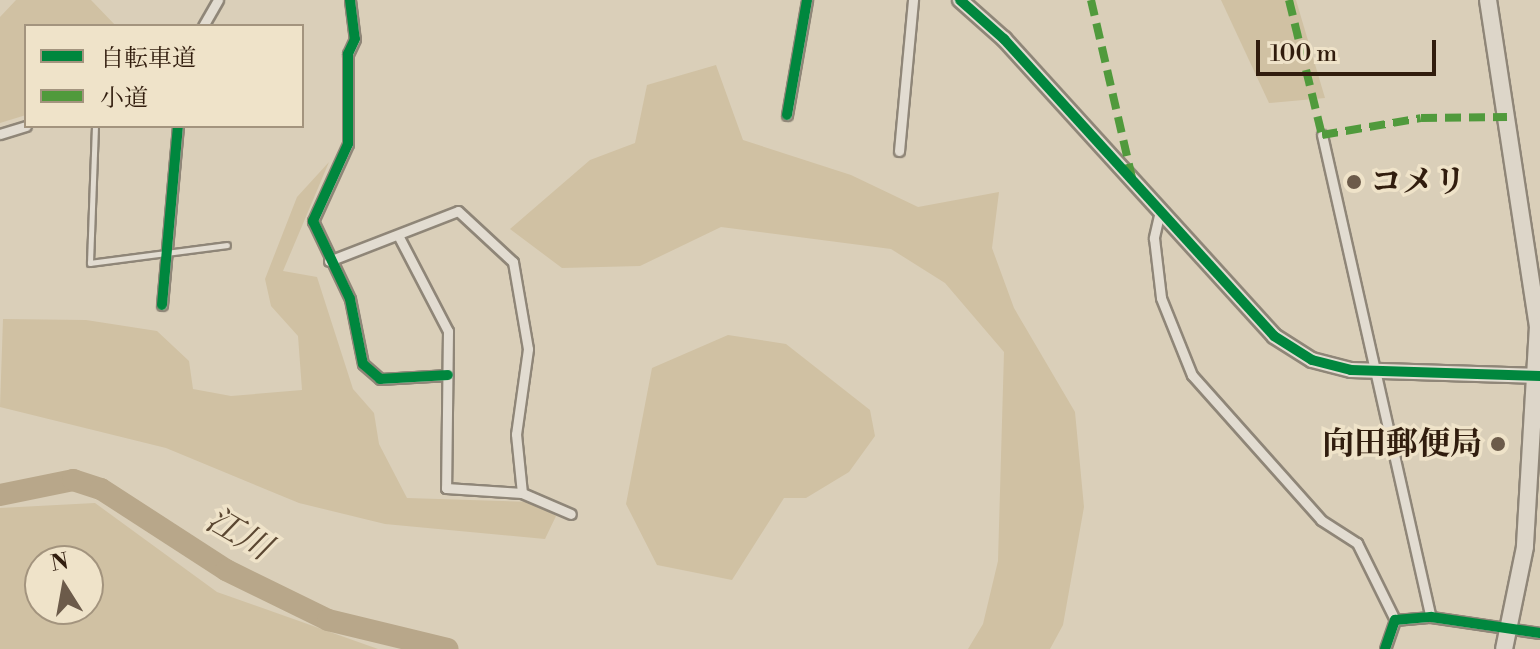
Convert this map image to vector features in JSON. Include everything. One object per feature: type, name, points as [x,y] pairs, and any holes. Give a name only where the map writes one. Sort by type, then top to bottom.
[{"type":"highway","points":[[1488,0],[1534,266],[1539,376],[1525,547],[1504,649]]},
{"type":"street","points":[[204,24],[218,0]]},
{"type":"street","points":[[350,0],[355,39],[348,54],[348,144],[313,221],[329,261],[350,299],[363,364],[380,379],[448,375]]},
{"type":"street","points":[[787,115],[807,0]]},
{"type":"street","points":[[899,151],[913,0]]},
{"type":"street","points":[[960,0],[1274,336],[1312,360],[1381,373],[1539,376]]},
{"type":"street","points":[[0,134],[24,127]]},
{"type":"street","points":[[162,305],[178,128]]},
{"type":"street","points":[[1322,135],[1381,373],[1431,617]]},
{"type":"street","points":[[329,261],[399,237],[458,211],[513,262],[528,349],[516,434],[522,493]]},
{"type":"street","points":[[1160,211],[1154,238],[1161,298],[1192,375],[1321,520],[1357,543],[1395,620],[1385,649]]},
{"type":"street","points":[[399,237],[448,331],[446,488],[522,493],[571,514]]},
{"type":"street","points":[[1395,620],[1431,617],[1510,625],[1540,633]]},
{"type":"lane","points":[[95,128],[90,263],[227,245]]},
{"type":"shaded area","points":[[16,0],[91,0],[114,24],[24,24],[24,116],[0,123],[0,17]]},
{"type":"shaded area","points":[[1221,0],[1296,0],[1325,98],[1269,103]]},
{"type":"shaded area","points":[[716,65],[743,140],[851,175],[918,207],[999,192],[992,248],[1014,308],[1075,412],[1084,507],[1063,625],[1050,649],[968,649],[983,624],[998,561],[1004,352],[945,283],[891,249],[721,227],[640,266],[562,268],[510,229],[590,160],[635,143],[647,85]]},
{"type":"shaded area","points":[[329,162],[283,271],[317,277],[353,389],[374,413],[379,444],[407,498],[533,502],[556,516],[545,539],[385,524],[299,503],[166,448],[0,407],[3,319],[86,320],[157,331],[189,361],[193,389],[231,396],[302,390],[298,336],[271,306],[265,279],[297,197]]},
{"type":"shaded area","points":[[728,335],[786,344],[870,410],[875,436],[849,472],[806,498],[784,498],[732,580],[657,565],[626,504],[652,368]]},
{"type":"shaded area","points":[[95,503],[217,592],[378,649],[0,649],[0,508]]},
{"type":"waterway","name":"江川","points":[[0,495],[73,480],[101,489],[226,570],[328,620],[448,649]]},
{"type":"marked path","points":[[1091,0],[1132,178]]},
{"type":"marked path","points":[[1289,0],[1322,135],[1421,118],[1507,117]]},
{"type":"cycle path","points":[[350,0],[355,39],[348,54],[348,144],[313,221],[350,299],[363,364],[380,379],[448,375]]},
{"type":"cycle path","points":[[787,115],[807,0]]},
{"type":"cycle path","points":[[960,0],[1004,39],[1274,336],[1312,360],[1351,370],[1540,376]]},
{"type":"cycle path","points":[[162,305],[178,128]]},
{"type":"cycle path","points":[[1385,649],[1395,620],[1431,617],[1540,633]]},
{"type":"place","name":"コメリ","points":[[1354,182]]},
{"type":"place","name":"向田郵便局","points":[[1498,444]]}]
